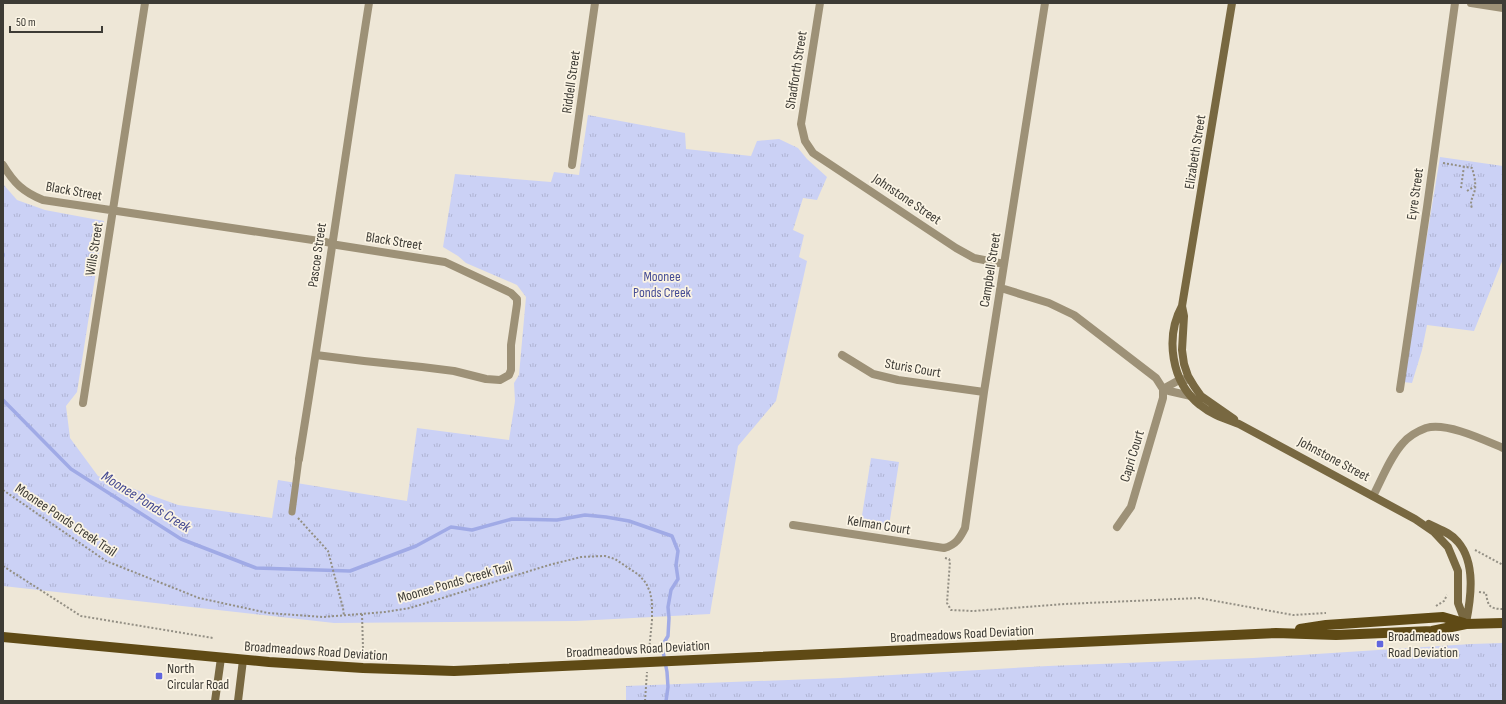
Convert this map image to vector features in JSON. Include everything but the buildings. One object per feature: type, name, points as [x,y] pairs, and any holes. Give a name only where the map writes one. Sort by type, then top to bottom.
[{"type":"main road","points":[[1466,624],[1503,623]]},
{"type":"main road","name":"Broadmeadows Road Deviation","points":[[3,637],[243,660],[322,666],[427,671],[633,663],[1276,633],[1336,635],[1432,631],[1466,624]]},
{"type":"street","name":"Wills Street","points":[[83,403],[114,211],[145,3]]},
{"type":"street","name":"Pascoe Street","points":[[299,459],[369,3]]},
{"type":"street","name":"Riddell Street","points":[[572,165],[595,3]]},
{"type":"street","name":"Shadforth Street","points":[[804,141],[801,124],[820,3]]},
{"type":"street","name":"Campbell Street","points":[[959,540],[965,528],[984,392],[1045,3]]},
{"type":"street","name":"Elizabeth Street","points":[[1180,379],[1174,357],[1173,339],[1177,316],[1182,306],[1232,3]]},
{"type":"street","name":"Eyre Street","points":[[1400,389],[1455,3]]},
{"type":"street","points":[[1471,3],[1503,8]]},
{"type":"street","name":"Johnstone Street","points":[[804,141],[813,153],[956,248],[974,258],[1004,264]]},
{"type":"street","name":"Black Street","points":[[3,165],[12,179],[25,192],[43,200],[445,262],[511,293],[517,299],[512,338],[511,370],[509,375],[500,380],[422,366],[316,355]]},
{"type":"street","points":[[1001,288],[1048,303],[1074,315],[1156,378],[1163,389],[1169,392],[1191,396]]},
{"type":"street","name":"Elizabeth Street","points":[[1182,306],[1184,316],[1182,350],[1184,364],[1191,382]]},
{"type":"street","name":"Sturis Court","points":[[842,355],[873,374],[898,380],[984,392]]},
{"type":"street","name":"Johnstone Street","points":[[1180,379],[1191,396],[1207,410],[1217,416],[1239,424],[1373,496],[1415,519],[1434,532],[1448,547],[1458,571],[1458,603],[1466,624]]},
{"type":"street","points":[[1163,389],[1180,379],[1191,382]]},
{"type":"street","name":"Johnstone Street","points":[[1191,382],[1206,400],[1221,409],[1239,424]]},
{"type":"street","name":"Capri Court","points":[[1117,527],[1130,507],[1163,399],[1163,389]]},
{"type":"street","points":[[1373,496],[1403,443],[1414,434],[1427,428],[1446,428],[1503,448]]},
{"type":"street","name":"Johnstone Street","points":[[1415,519],[1440,529],[1453,537],[1464,551],[1470,573],[1471,592],[1466,624]]},
{"type":"street","name":"Kelman Court","points":[[793,525],[944,548],[954,545],[959,540]]},
{"type":"street","points":[[215,701],[221,658]]},
{"type":"street","points":[[238,701],[243,660]]},
{"type":"lane","name":"Pascoe Street","points":[[292,512],[299,459]]},
{"type":"path","points":[[1452,164],[1472,168],[1476,186],[1471,209]]},
{"type":"path","points":[[1460,188],[1464,166]]},
{"type":"path","points":[[1467,191],[1476,186]]},
{"type":"path","name":"Moonee Ponds Creek Trail","points":[[3,490],[106,561],[199,598],[268,613],[323,617],[410,608],[548,565],[581,557],[604,556],[615,559],[639,575],[650,592],[652,602],[652,620],[649,658]]},
{"type":"path","points":[[292,512],[328,551],[344,616]]},
{"type":"path","points":[[1464,551],[1474,550],[1503,565]]},
{"type":"path","points":[[940,558],[949,559],[950,561],[947,603],[952,610],[955,611],[1199,598],[1293,615],[1329,613]]},
{"type":"path","points":[[3,566],[81,616],[213,638]]},
{"type":"path","points":[[1429,607],[1436,606],[1444,601],[1448,592]]},
{"type":"path","points":[[1471,592],[1486,593],[1490,607],[1503,610]]},
{"type":"path","points":[[362,614],[362,648]]},
{"type":"path","points":[[645,701],[648,666]]},
{"type":"green space","name":"Moonee Ponds Creek","points":[[588,115],[685,133],[686,149],[751,156],[757,141],[779,139],[798,148],[807,159],[827,177],[817,200],[803,198],[793,230],[804,235],[799,257],[807,261],[776,401],[738,446],[710,614],[576,621],[334,623],[3,586],[3,184],[17,200],[45,210],[104,221],[77,392],[66,406],[70,438],[98,476],[178,505],[272,518],[278,480],[407,501],[417,428],[509,440],[515,401],[514,383],[519,375],[526,297],[517,285],[466,263],[443,247],[455,174],[551,182],[554,172],[579,175]]},
{"type":"green space","points":[[1440,157],[1503,166],[1503,259],[1474,331],[1427,325],[1422,350],[1412,383],[1403,382]]},
{"type":"green space","points":[[871,458],[899,462],[889,526],[861,522]]},
{"type":"green space","points":[[1503,643],[1503,701],[626,701],[626,686],[840,678],[1048,666],[1253,658]]},
{"type":"waterway","name":"Moonee Ponds Creek","points":[[3,400],[71,469],[181,539],[256,568],[350,571],[416,546],[451,527],[472,530],[512,519],[557,520],[585,515],[606,517],[629,521],[672,536],[678,551],[676,565],[678,579],[671,590],[668,607],[668,636],[662,646],[667,672],[668,687],[666,701]]},
{"type":"place","name":"Broadmeadows Road Deviation","points":[[1380,644]]},
{"type":"place","name":"North Circular Road","points":[[159,676]]}]
